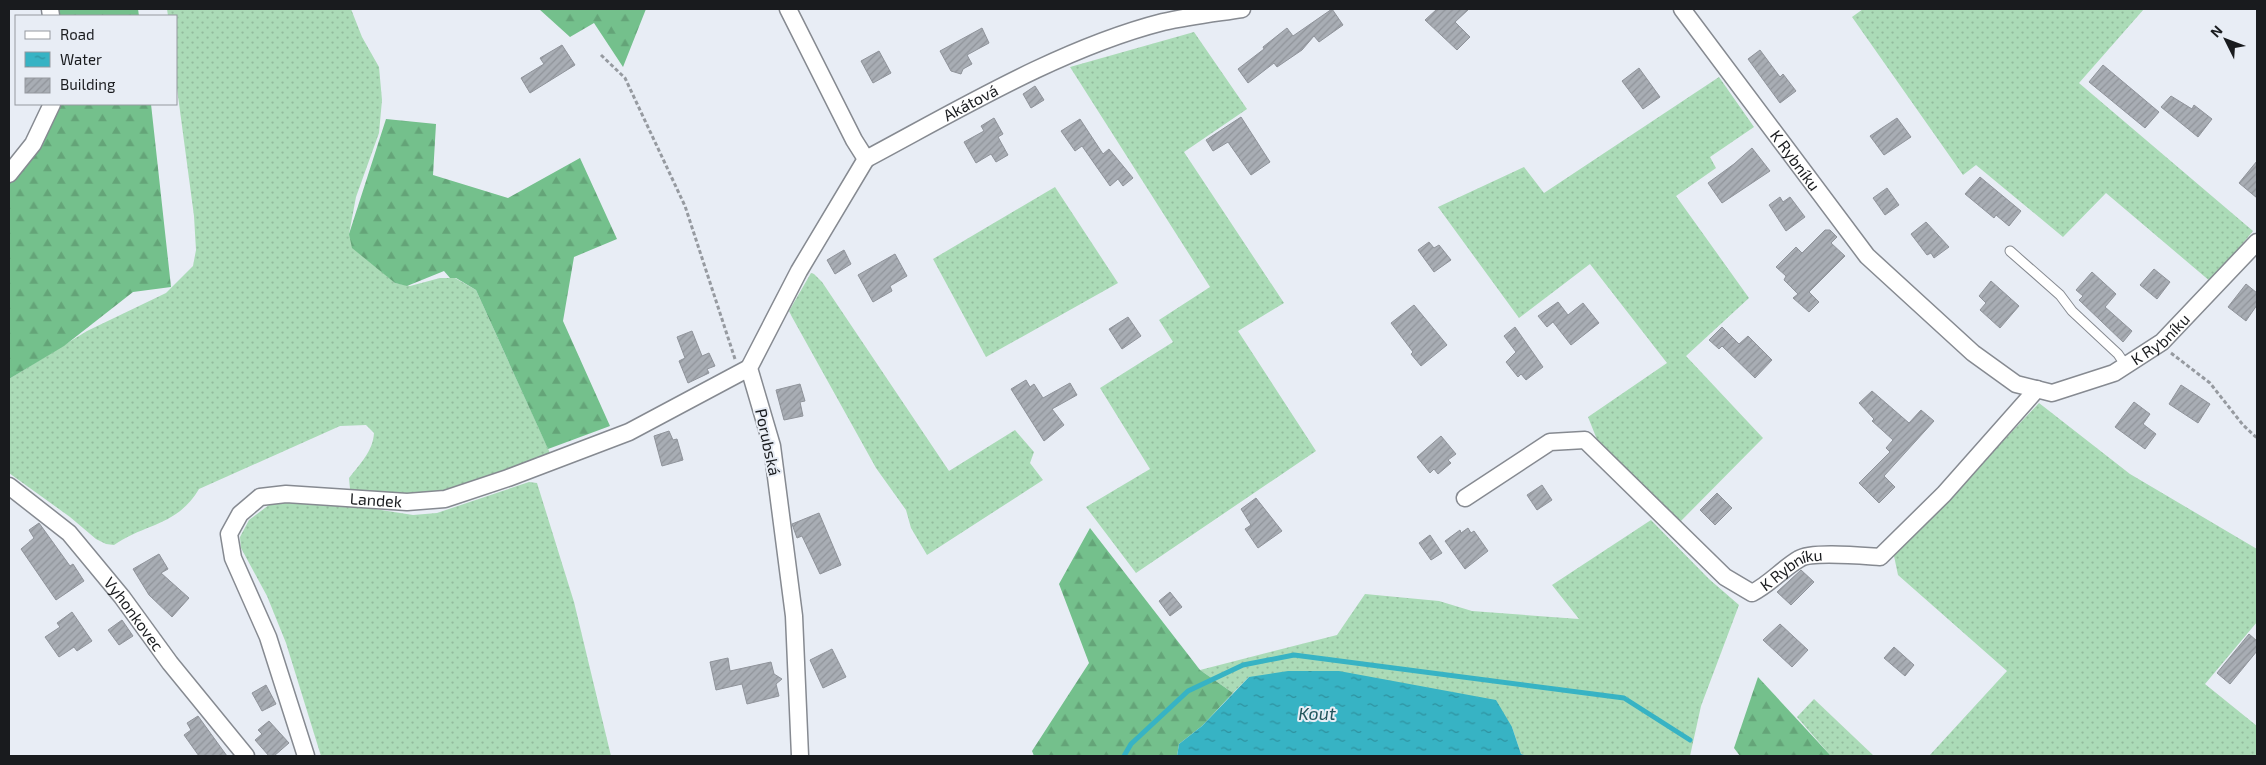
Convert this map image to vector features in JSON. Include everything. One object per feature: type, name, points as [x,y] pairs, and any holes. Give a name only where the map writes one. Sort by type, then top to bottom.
[{"type":"street","points":[[745,371],[799,271],[866,159],[854,140],[788,9]]},
{"type":"street","name":"Akátová","points":[[866,159],[1001,87],[1085,49],[1163,22],[1242,9]]},
{"type":"street","name":"K Rybníku","points":[[1682,9],[1867,256],[1973,353],[2016,384],[2052,393],[2114,373],[2126,366],[2162,342],[2257,242]]},
{"type":"street","points":[[9,174],[33,144],[52,105]]},
{"type":"street","name":"Landek","points":[[306,756],[268,637],[233,558],[229,534],[240,514],[260,497],[286,494],[407,502],[445,499],[508,478],[629,432],[745,371]]},
{"type":"street","name":"Porubská","points":[[745,371],[772,446],[794,616],[800,756]]},
{"type":"street","name":"K Rybníku","points":[[1465,498],[1550,442],[1585,440],[1726,577],[1752,593],[1764,587],[1801,557],[1835,555],[1880,557],[1944,494],[2037,390]]},
{"type":"street","name":"Vyhonkovec","points":[[9,486],[69,533],[122,597],[170,663],[246,756]]},
{"type":"lane","points":[[2010,250],[2060,295],[2072,310],[2118,354],[2126,366]]},
{"type":"path","points":[[600,56],[625,78],[685,206],[745,371]]},
{"type":"path","points":[[2162,342],[2174,356],[2210,383],[2243,425],[2257,438]]},
{"type":"green space","points":[[50,9],[138,9],[139,15],[52,15]]},
{"type":"green space","points":[[167,9],[351,9],[362,37],[379,67],[382,100],[379,133],[356,197],[349,234],[395,283],[410,286],[440,278],[455,278],[476,290],[550,453],[539,459],[429,496],[392,498],[350,489],[349,478],[369,451],[374,433],[366,425],[340,426],[199,489],[181,510],[171,517],[114,545],[106,544],[96,539],[70,517],[9,473],[9,379],[87,331],[166,293],[193,266],[196,250],[194,216],[178,96],[178,15],[168,15]]},
{"type":"green space","points":[[539,9],[646,9],[623,67],[594,23],[570,37]]},
{"type":"green space","points":[[1863,9],[2144,9],[2079,83],[2253,231],[2211,282],[2106,193],[2063,237],[1976,165],[1963,175],[1852,17]]},
{"type":"green space","points":[[1194,32],[1247,109],[1184,152],[1284,303],[1238,331],[1316,451],[1136,573],[1086,507],[1150,469],[1100,388],[1173,342],[1159,320],[1210,287],[1070,67]]},
{"type":"green space","points":[[1719,77],[1754,127],[1710,157],[1716,168],[1676,196],[1749,298],[1686,356],[1763,438],[1676,526],[1598,442],[1588,417],[1667,363],[1590,264],[1519,318],[1438,207],[1524,167],[1544,193]]},
{"type":"green space","points":[[58,105],[151,105],[171,287],[133,292],[64,346],[9,379],[9,181]]},
{"type":"green space","points":[[386,119],[436,124],[433,175],[508,198],[580,158],[617,239],[574,257],[563,321],[610,426],[548,449],[476,290],[456,278],[450,278],[444,271],[407,286],[395,283],[352,248],[349,234]]},
{"type":"green space","points":[[1055,187],[1118,283],[986,357],[933,259]]},
{"type":"green space","points":[[811,273],[822,282],[949,471],[1015,430],[1034,452],[1030,463],[1043,480],[927,555],[911,528],[906,510],[876,468],[789,311]]},
{"type":"green space","points":[[2039,403],[2130,474],[2257,549],[2257,622],[2205,684],[2257,726],[2257,756],[1929,756],[2007,671],[1898,575],[1894,556]]},
{"type":"green space","points":[[529,482],[537,483],[574,602],[611,756],[321,756],[286,643],[267,596],[241,548],[240,537],[249,520],[269,505],[287,501],[330,502],[413,515],[437,513]]},
{"type":"green space","points":[[1651,520],[1709,579],[1739,605],[1701,706],[1690,756],[1528,756],[1521,754],[1512,727],[1249,677],[1233,693],[1200,670],[1337,635],[1365,594],[1439,601],[1472,611],[1579,619],[1552,585]]},
{"type":"green space","points":[[1090,528],[1200,670],[1233,693],[1202,726],[1179,744],[1177,756],[1034,756],[1032,751],[1089,663],[1059,584]]},
{"type":"green space","points":[[1758,677],[1831,756],[1740,756],[1734,748]]},
{"type":"green space","points":[[1814,699],[1874,756],[1831,756],[1797,717]]},
{"type":"water","name":"Kout","points":[[1288,671],[1339,671],[1496,700],[1512,727],[1521,754],[1528,756],[1177,756],[1179,744],[1202,726],[1249,677]]},
{"type":"building","points":[[1332,9],[1343,25],[1319,42],[1314,36],[1302,50],[1277,67],[1274,63],[1248,83],[1238,69],[1287,28],[1293,36]]},
{"type":"building","points":[[1437,9],[1469,9],[1455,22],[1470,37],[1457,50],[1425,20]]},
{"type":"building","points":[[982,28],[989,43],[967,55],[972,64],[963,69],[961,74],[951,71],[940,51]]},
{"type":"building","points":[[562,45],[575,65],[530,93],[521,78],[544,64],[540,58]]},
{"type":"building","points":[[1760,50],[1780,77],[1783,74],[1796,91],[1780,103],[1748,59]]},
{"type":"building","points":[[879,51],[891,73],[873,83],[861,61]]},
{"type":"building","points":[[2103,65],[2159,112],[2145,128],[2089,82]]},
{"type":"building","points":[[1639,68],[1660,97],[1643,109],[1622,81]]},
{"type":"building","points":[[1035,86],[1044,100],[1031,108],[1023,94]]},
{"type":"building","points":[[2171,96],[2192,109],[2194,105],[2212,119],[2198,137],[2161,107]]},
{"type":"building","points":[[1241,117],[1270,162],[1251,175],[1228,142],[1213,151],[1206,140]]},
{"type":"building","points":[[994,118],[1003,134],[998,137],[1008,155],[996,162],[991,154],[976,163],[964,142],[984,131],[981,126]]},
{"type":"building","points":[[1897,118],[1911,137],[1884,155],[1870,136]]},
{"type":"building","points":[[1080,119],[1103,154],[1109,149],[1133,178],[1123,186],[1118,179],[1110,186],[1082,146],[1075,151],[1061,131]]},
{"type":"building","points":[[1752,148],[1770,171],[1722,203],[1708,183]]},
{"type":"building","points":[[2257,161],[2257,198],[2239,183]]},
{"type":"building","points":[[1980,177],[2021,211],[2009,226],[1996,215],[1994,218],[1965,194]]},
{"type":"building","points":[[1887,188],[1899,205],[1885,215],[1873,198]]},
{"type":"building","points":[[1780,197],[1783,202],[1790,197],[1805,217],[1786,231],[1769,205]]},
{"type":"building","points":[[1926,222],[1949,247],[1934,258],[1931,253],[1927,255],[1911,234]]},
{"type":"building","points":[[1825,230],[1830,230],[1837,237],[1831,243],[1845,256],[1809,292],[1819,302],[1809,312],[1793,298],[1798,294],[1784,280],[1786,276],[1776,267],[1796,247],[1802,253]]},
{"type":"building","points":[[1429,242],[1434,248],[1439,245],[1451,260],[1434,272],[1418,250]]},
{"type":"building","points":[[844,250],[851,264],[835,274],[827,260]]},
{"type":"building","points":[[895,254],[907,276],[890,286],[892,291],[873,302],[858,275]]},
{"type":"building","points":[[2154,269],[2170,282],[2157,299],[2140,285]]},
{"type":"building","points":[[2092,272],[2116,294],[2105,307],[2132,331],[2123,342],[2079,300],[2083,296],[2076,290]]},
{"type":"building","points":[[1991,281],[2019,306],[2000,328],[1980,310],[1986,303],[1979,296]]},
{"type":"building","points":[[2246,284],[2257,293],[2257,305],[2246,321],[2228,307]]},
{"type":"building","points":[[1558,302],[1568,315],[1583,303],[1599,323],[1571,345],[1553,322],[1547,327],[1538,316]]},
{"type":"building","points":[[1414,305],[1447,345],[1421,366],[1391,323]]},
{"type":"building","points":[[1128,317],[1141,336],[1122,349],[1109,329]]},
{"type":"building","points":[[1515,327],[1543,367],[1526,380],[1521,374],[1518,377],[1506,362],[1516,352],[1504,336]]},
{"type":"building","points":[[1722,327],[1739,344],[1748,336],[1772,360],[1755,378],[1722,346],[1719,349],[1709,340]]},
{"type":"building","points":[[692,331],[702,356],[709,353],[715,366],[707,369],[709,373],[688,383],[679,361],[685,358],[677,337]]},
{"type":"building","points":[[1026,380],[1030,387],[1034,384],[1043,398],[1070,383],[1077,395],[1052,409],[1064,425],[1044,441],[1011,389]]},
{"type":"building","points":[[800,384],[805,401],[800,402],[803,416],[784,420],[776,390]]},
{"type":"building","points":[[2181,385],[2210,404],[2198,423],[2169,404]]},
{"type":"building","points":[[1872,391],[1909,423],[1921,410],[1934,421],[1884,476],[1895,487],[1879,503],[1859,483],[1890,452],[1886,448],[1893,440],[1872,421],[1874,419],[1859,403]]},
{"type":"building","points":[[2134,402],[2150,414],[2143,424],[2156,434],[2145,449],[2115,427]]},
{"type":"building","points":[[669,431],[673,440],[677,439],[683,460],[662,466],[654,436]]},
{"type":"building","points":[[1441,436],[1456,454],[1448,460],[1451,463],[1438,474],[1434,469],[1430,473],[1417,457]]},
{"type":"building","points":[[1542,485],[1552,500],[1537,510],[1527,495]]},
{"type":"building","points":[[1717,493],[1732,508],[1715,525],[1700,510]]},
{"type":"building","points":[[1256,498],[1282,531],[1258,548],[1245,529],[1251,525],[1241,509]]},
{"type":"building","points":[[819,513],[841,565],[820,574],[802,536],[797,538],[792,524]]},
{"type":"building","points":[[39,523],[70,566],[73,564],[84,581],[56,600],[21,549],[34,538],[29,530]]},
{"type":"building","points":[[1468,528],[1471,533],[1474,531],[1488,551],[1465,569],[1445,541],[1460,530],[1461,533]]},
{"type":"building","points":[[1430,535],[1442,553],[1431,560],[1419,543]]},
{"type":"building","points":[[159,554],[168,569],[161,573],[189,598],[172,617],[149,595],[133,569]]},
{"type":"building","points":[[1801,570],[1814,582],[1791,605],[1777,592]]},
{"type":"building","points":[[1170,592],[1182,607],[1170,616],[1159,601]]},
{"type":"building","points":[[72,612],[92,641],[77,651],[74,647],[59,657],[45,637],[60,627],[57,623]]},
{"type":"building","points":[[122,620],[133,636],[119,645],[108,630]]},
{"type":"building","points":[[1780,624],[1808,650],[1792,667],[1763,640]]},
{"type":"building","points":[[2249,634],[2257,641],[2257,651],[2230,684],[2217,673]]},
{"type":"building","points":[[1894,647],[1914,665],[1905,676],[1884,658]]},
{"type":"building","points":[[832,649],[846,677],[823,688],[810,660]]},
{"type":"building","points":[[728,658],[730,671],[771,662],[774,674],[782,679],[776,684],[779,696],[747,704],[742,684],[716,690],[710,662]]},
{"type":"building","points":[[266,685],[276,704],[262,711],[252,693]]},
{"type":"building","points":[[198,716],[227,756],[199,756],[184,735],[191,730],[187,723]]},
{"type":"building","points":[[269,721],[289,743],[274,756],[269,756],[255,740],[262,734],[258,730]]},
{"type":"waterway","points":[[1124,756],[1131,744],[1188,691],[1243,665],[1294,655],[1624,698],[1690,740]]}]
